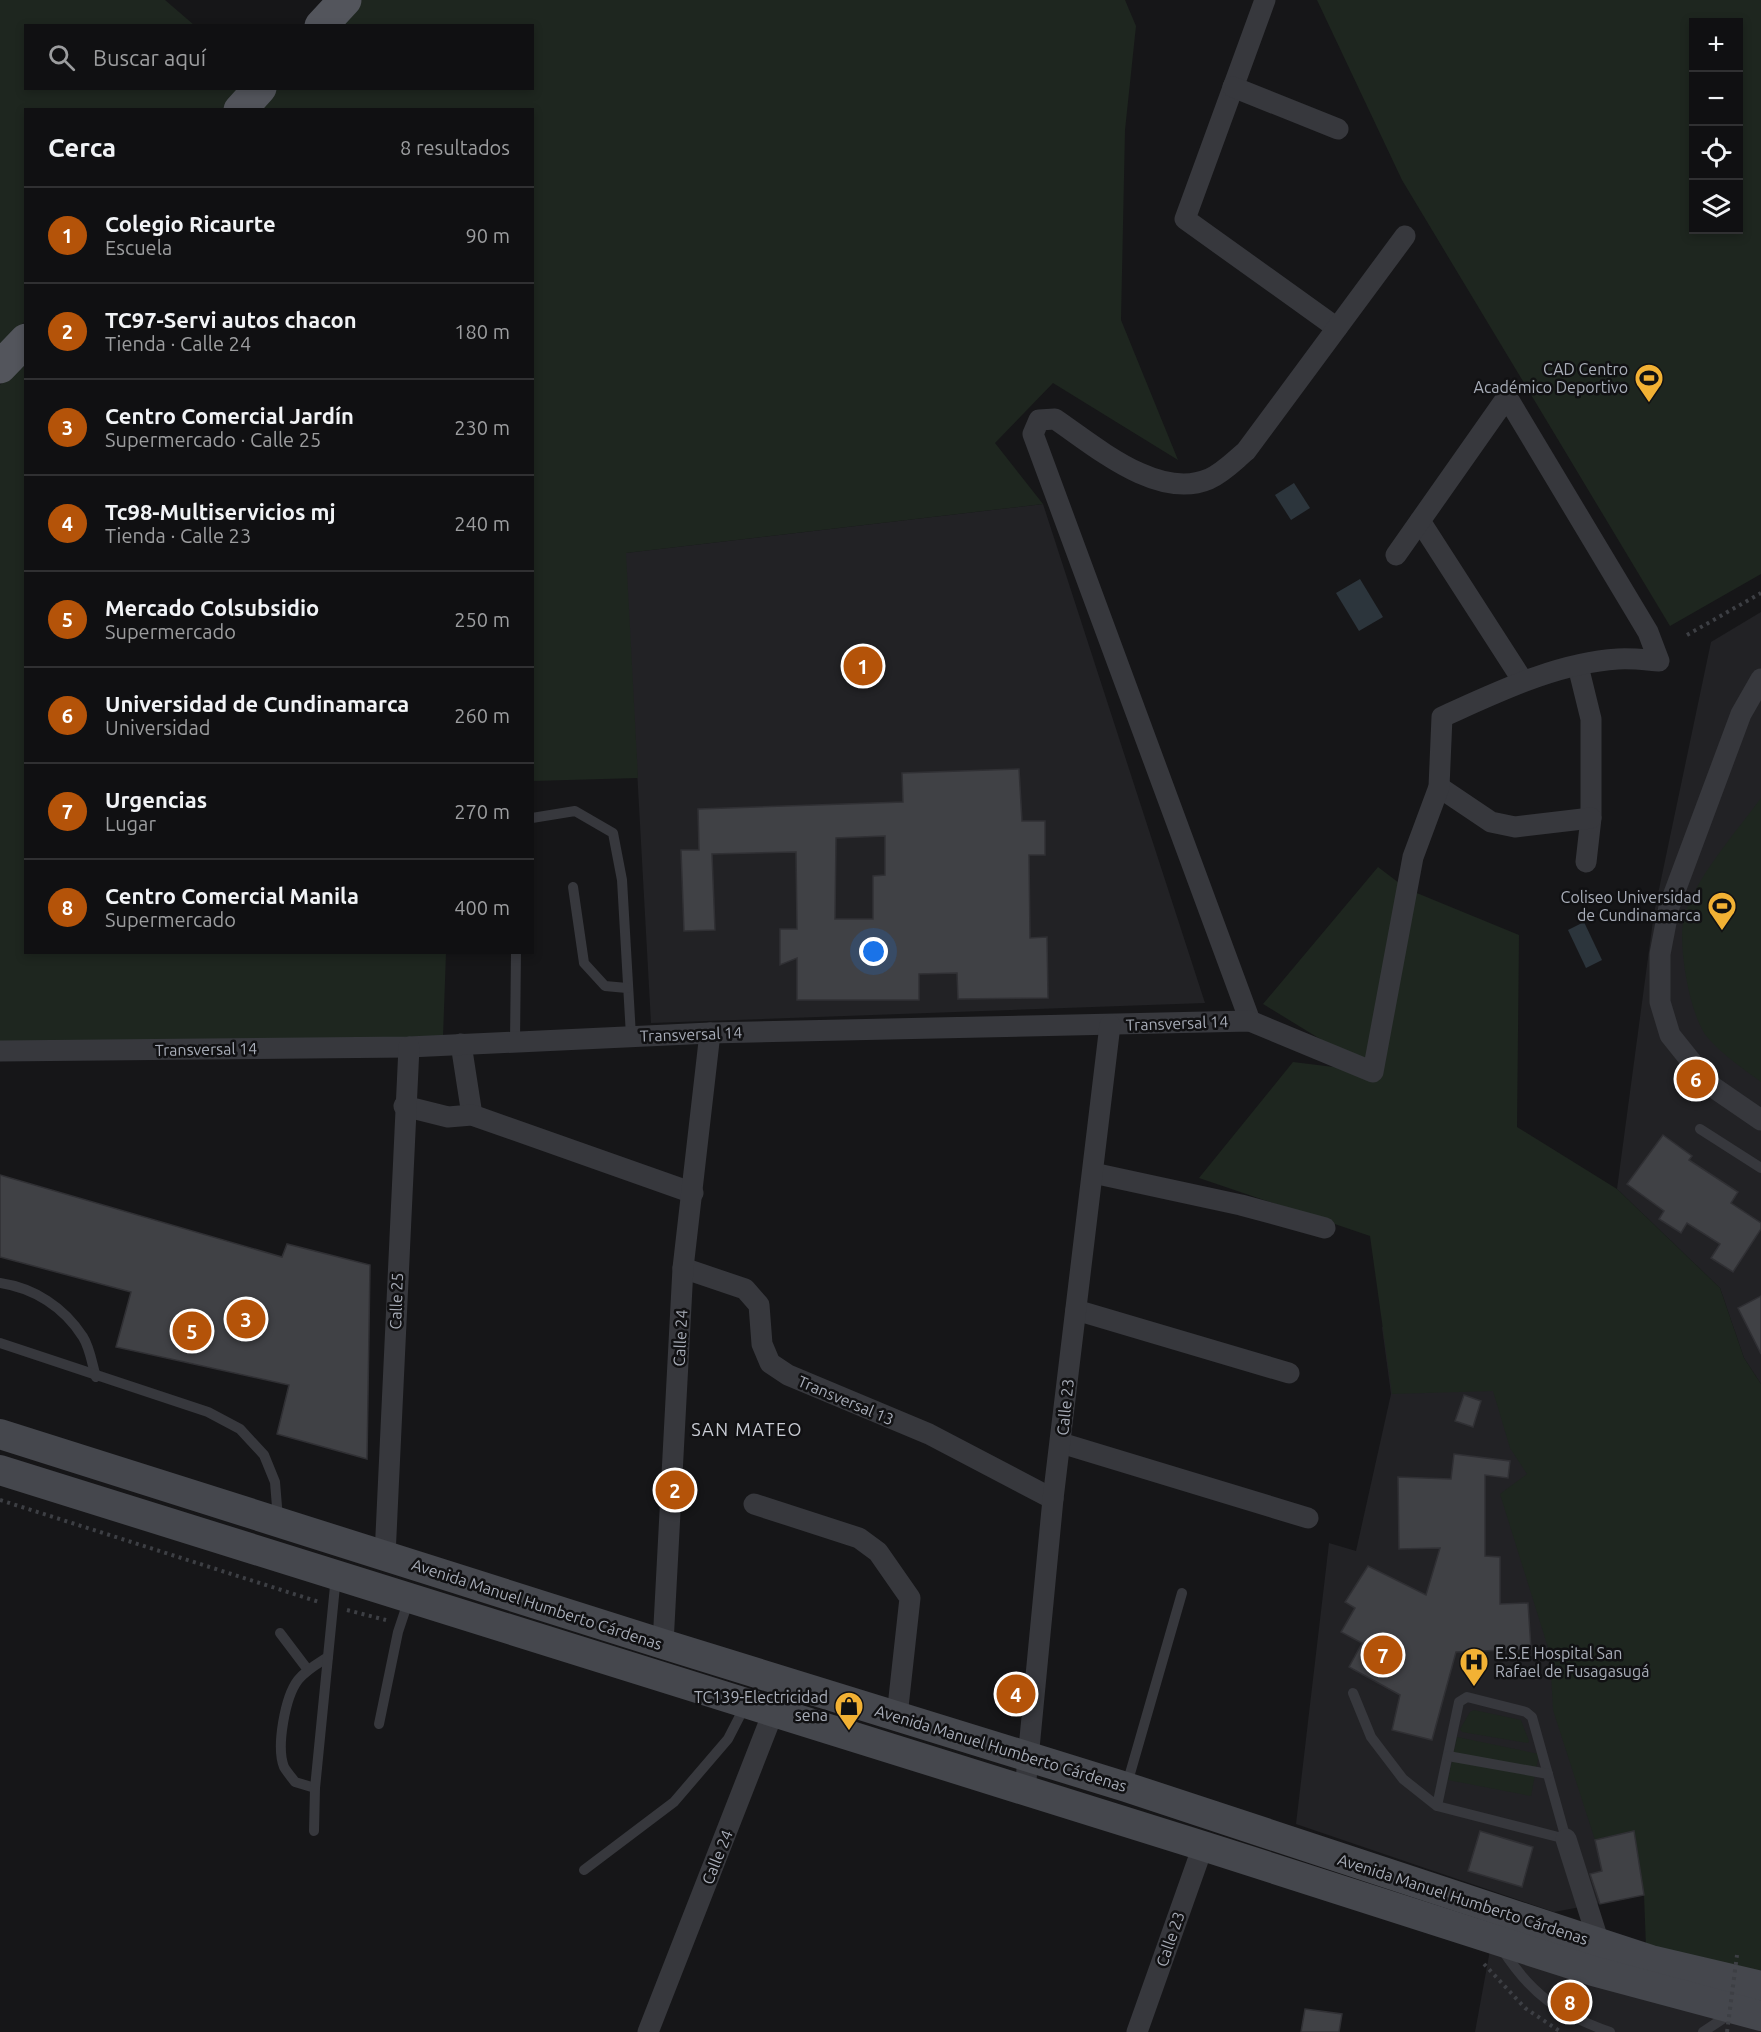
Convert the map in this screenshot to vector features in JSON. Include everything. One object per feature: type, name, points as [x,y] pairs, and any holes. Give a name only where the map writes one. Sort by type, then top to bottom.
[{"type":"main road","points":[[323,24],[345,0]]},
{"type":"main road","points":[[242,108],[258,90]]},
{"type":"main road","points":[[0,367],[24,342]]},
{"type":"main road","name":"Avenida Manuel Humberto Cárdenas","points":[[0,1434],[663,1644],[1126,1787],[1596,1957],[1741,2020]]},
{"type":"main road","name":"Avenida Manuel Humberto Cárdenas","points":[[0,1470],[336,1576],[405,1612],[760,1708],[1203,1846],[1486,1950],[1651,1960],[1761,1986]]},
{"type":"street","points":[[1265,0],[1185,219],[1338,328]]},
{"type":"street","points":[[1233,87],[1338,129]]},
{"type":"street","points":[[1250,1021],[1033,434],[1039,420],[1055,419],[1142,476],[1178,483],[1207,480],[1224,470],[1245,451],[1405,236]]},
{"type":"street","points":[[1396,555],[1507,398],[1648,632],[1659,661],[1618,659],[1578,666],[1523,681],[1443,717],[1439,787],[1491,822],[1515,827],[1591,818]]},
{"type":"street","points":[[1420,521],[1523,681]]},
{"type":"street","points":[[1578,666],[1591,719],[1591,818],[1586,862]]},
{"type":"street","points":[[1761,679],[1741,714],[1669,907],[1660,954],[1660,1002],[1670,1035],[1710,1085],[1761,1120]]},
{"type":"street","name":"Transversal 14","points":[[0,1051],[409,1047],[710,1033],[1250,1021],[1373,1072],[1413,857],[1439,787]]},
{"type":"street","name":"Calle 23","points":[[1025,1790],[1053,1499],[1110,1025]]},
{"type":"street","name":"Calle 24","points":[[663,1644],[683,1268],[710,1033]]},
{"type":"street","points":[[461,1044],[472,1115]]},
{"type":"street","name":"Calle 25","points":[[385,1556],[404,1106],[409,1047]]},
{"type":"street","points":[[404,1106],[448,1117],[472,1115],[693,1193]]},
{"type":"street","points":[[1093,1173],[1241,1205],[1325,1228]]},
{"type":"street","name":"Transversal 13","points":[[683,1268],[745,1289],[759,1305],[762,1344],[770,1362],[788,1375],[929,1434],[1053,1499]]},
{"type":"street","points":[[1076,1310],[1289,1373]]},
{"type":"street","points":[[1061,1443],[1308,1518]]},
{"type":"street","points":[[754,1504],[859,1538],[878,1552],[903,1586],[910,1598],[897,1716]]},
{"type":"street","name":"Calle 24","points":[[648,2032],[760,1708],[785,1682]]},
{"type":"street","points":[[1566,1839],[1596,1957]]},
{"type":"street","name":"Calle 23","points":[[1137,2032],[1203,1846]]},
{"type":"lane","points":[[534,818],[575,811],[613,833],[622,880],[631,1036]]},
{"type":"lane","points":[[573,887],[584,963],[604,986],[627,988]]},
{"type":"lane","points":[[515,1041],[516,954]]},
{"type":"lane","points":[[1700,1129],[1761,1168]]},
{"type":"lane","points":[[0,1283],[21,1286],[57,1306],[83,1338],[96,1377]]},
{"type":"lane","points":[[0,1343],[96,1377],[208,1412],[240,1429],[264,1455],[275,1482],[278,1523]]},
{"type":"lane","points":[[314,1831],[315,1788],[336,1576]]},
{"type":"lane","points":[[1126,1787],[1182,1593]]},
{"type":"lane","points":[[379,1724],[405,1612]]},
{"type":"lane","points":[[280,1634],[308,1670]]},
{"type":"lane","points":[[315,1788],[295,1782],[284,1766],[281,1738],[286,1710],[297,1682],[308,1670],[328,1657]]},
{"type":"lane","points":[[1353,1693],[1371,1737],[1403,1779],[1437,1806],[1566,1839],[1532,1716],[1526,1712],[1467,1697],[1460,1702],[1437,1806]]},
{"type":"lane","points":[[584,1870],[674,1803],[728,1739],[760,1708]]},
{"type":"lane","points":[[1448,1756],[1548,1774]]},
{"type":"lane","points":[[1486,1950],[1524,1979],[1545,2001],[1577,2019],[1610,2032]]},
{"type":"lane","points":[[1703,2032],[1741,2020]]},
{"type":"path","points":[[1688,635],[1761,593]]},
{"type":"path","points":[[0,1500],[333,1606],[405,1612]]},
{"type":"path","points":[[1486,1950],[1492,1971],[1525,2008],[1562,2032]]},
{"type":"path","points":[[1737,1955],[1741,2020]]},
{"type":"shaded area","points":[[0,0],[165,0],[193,24],[24,24],[24,90],[242,90],[224,108],[24,108],[24,322],[0,348]]},
{"type":"shaded area","points":[[362,0],[1125,0],[1136,26],[1125,130],[1121,320],[1178,460],[1053,383],[995,443],[1043,504],[626,553],[638,778],[534,781],[534,108],[259,108],[276,90],[534,90],[534,24],[338,24]]},
{"type":"shaded area","name":"CAD Centro Académico Deportivo","points":[[1317,0],[1761,0],[1761,574],[1670,626],[1402,180]]},
{"type":"shaded area","points":[[24,359],[24,954],[446,954],[443,1037],[0,1043],[0,385]]},
{"type":"shaded area","points":[[1294,483],[1310,508],[1291,520],[1275,495]]},
{"type":"shaded area","points":[[1043,504],[1205,1003],[651,1023],[625,553]]},
{"type":"shaded area","points":[[1360,579],[1383,617],[1359,631],[1336,593]]},
{"type":"shaded area","points":[[1761,612],[1761,1384],[1744,1358],[1720,1288],[1617,1189],[1654,913],[1711,642]]},
{"type":"shaded area","name":"Coliseo Universidad de Cundinamarca","points":[[1761,798],[1761,1082],[1733,1062],[1708,1038],[1702,1028],[1687,980],[1682,930],[1689,903],[1697,887],[1717,856]]},
{"type":"shaded area","points":[[1378,867],[1407,889],[1519,935],[1517,1127],[1617,1189],[1720,1288],[1744,1358],[1761,1384],[1761,1974],[1646,1947],[1644,1895],[1634,1831],[1595,1840],[1553,1710],[1550,1654],[1500,1494],[1527,1474],[1510,1448],[1493,1391],[1392,1394],[1370,1236],[1199,1178],[1293,1062],[1358,1070],[1361,1064],[1263,1004]]},
{"type":"shaded area","points":[[1584,922],[1602,960],[1586,968],[1568,930]]},
{"type":"shaded area","name":"E.S.E Hospital San Rafael de Fusagasugá","points":[[1382,1327],[1642,1376],[1632,1822],[1644,1895],[1554,1912],[1296,1824],[1329,1543],[1356,1551],[1391,1394]]},
{"type":"shaded area","points":[[1474,1710],[1521,1720],[1528,1743],[1462,1732],[1460,1729],[1470,1712]]},
{"type":"shaded area","points":[[1457,1737],[1539,1754],[1531,1796],[1448,1780]]},
{"type":"shaded area","points":[[1490,1950],[1761,2026],[1761,2032],[1475,2032]]},
{"type":"building","points":[[1019,769],[1022,821],[1045,821],[1045,855],[1029,855],[1030,938],[1047,937],[1048,998],[958,999],[957,973],[919,974],[919,1000],[797,1000],[797,958],[780,965],[780,929],[797,929],[796,852],[712,854],[715,930],[684,931],[681,850],[699,850],[698,809],[903,802],[902,773]],"holes":[[[885,836],[885,875],[873,876],[873,919],[835,919],[836,838]]]},
{"type":"building","points":[[1663,1135],[1692,1156],[1689,1160],[1738,1192],[1731,1203],[1761,1223],[1761,1229],[1733,1272],[1711,1258],[1720,1244],[1687,1223],[1681,1233],[1659,1219],[1664,1211],[1627,1184]]},
{"type":"building","points":[[0,1175],[282,1257],[287,1244],[370,1265],[367,1459],[277,1434],[289,1385],[116,1347],[131,1292],[0,1257]]},
{"type":"building","points":[[1761,1296],[1761,1354],[1738,1308]]},
{"type":"building","points":[[1464,1395],[1481,1401],[1473,1427],[1455,1421]]},
{"type":"building","points":[[1454,1454],[1510,1461],[1508,1478],[1485,1475],[1485,1556],[1500,1557],[1500,1604],[1528,1603],[1531,1649],[1456,1652],[1432,1740],[1392,1730],[1400,1695],[1349,1667],[1362,1643],[1341,1632],[1355,1608],[1345,1602],[1368,1566],[1426,1595],[1440,1548],[1399,1549],[1398,1477],[1451,1479]]},
{"type":"building","points":[[1480,1831],[1533,1847],[1522,1887],[1468,1871]]},
{"type":"building","points":[[1634,1831],[1644,1895],[1600,1904],[1590,1874],[1602,1871],[1595,1840]]},
{"type":"building","points":[[1305,2009],[1342,2014],[1339,2032],[1301,2032]]},
{"type":"place","name":"CAD Centro Académico Deportivo","points":[[1649,404]]},
{"type":"place","name":"Colegio Ricaurte","points":[[863,666]]},
{"type":"place","name":"Coliseo Universidad de Cundinamarca","points":[[1722,932]]},
{"type":"place","name":"Universidad de Cundinamarca","points":[[1696,1079]]},
{"type":"place","name":"Centro Comercial Jardín","points":[[246,1319]]},
{"type":"place","name":"Mercado Colsubsidio","points":[[192,1331]]},
{"type":"place","name":"TC97-Servi autos chacon","points":[[675,1490]]},
{"type":"place","name":"Urgencias","points":[[1383,1655]]},
{"type":"place","name":"E.S.E Hospital San Rafael de Fusagasugá","points":[[1474,1688]]},
{"type":"place","name":"Tc98-Multiservicios mj","points":[[1016,1694]]},
{"type":"place","name":"TC139-Electricidad sena","points":[[849,1732]]},
{"type":"place","name":"Centro Comercial Manila","points":[[1570,2002]]},
{"type":"district","name":"SAN MATEO","points":[[747,1430]]}]
